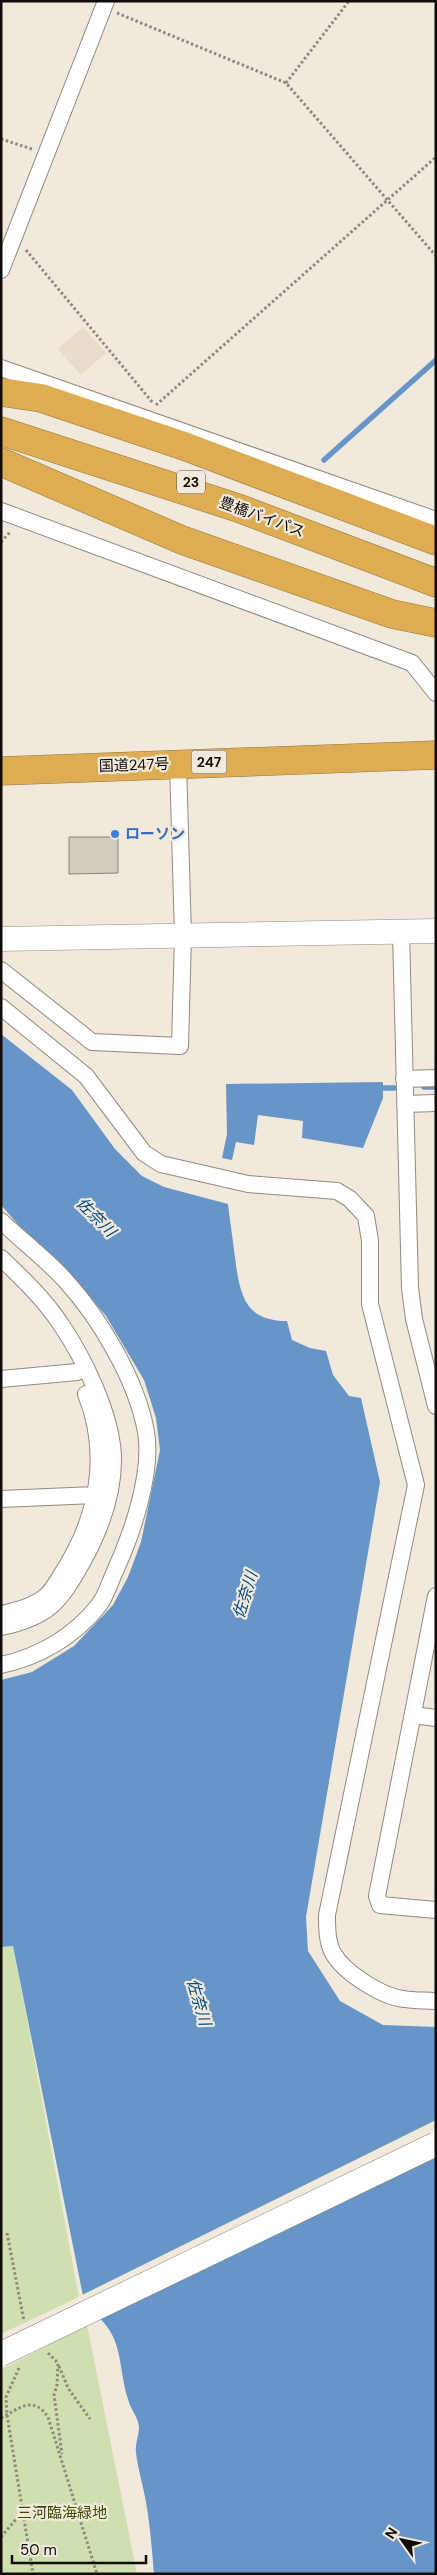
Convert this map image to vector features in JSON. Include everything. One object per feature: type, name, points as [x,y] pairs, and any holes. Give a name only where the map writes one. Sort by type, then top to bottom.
[{"type":"highway","points":[[1,392],[41,398],[184,446],[436,541]]},
{"type":"highway","name":"豊橋バイパス","points":[[1,418],[377,553],[436,583]]},
{"type":"highway","name":"豊橋バイパス","points":[[1,430],[377,553],[436,570]]},
{"type":"highway","points":[[1,462],[182,540],[392,614],[436,623]]},
{"type":"highway","name":"国道247号","points":[[1,771],[178,763],[429,756]]},
{"type":"street","points":[[1,270],[105,4]]},
{"type":"street","points":[[1,368],[152,413],[436,520]]},
{"type":"street","points":[[1,511],[412,663],[436,693]]},
{"type":"street","points":[[1,970],[92,1042],[180,1046],[182,936],[178,763]]},
{"type":"street","points":[[401,932],[410,1288],[414,1319],[436,1406]]},
{"type":"street","points":[[1,939],[436,932]]},
{"type":"street","points":[[1,1006],[86,1076],[144,1153],[161,1164],[248,1184],[337,1191],[350,1199],[366,1216],[370,1241],[370,1304],[416,1485],[327,1915],[327,1936],[333,1953],[347,1970],[371,1986],[402,1999],[436,2001]]},
{"type":"street","points":[[404,1079],[436,1078]]},
{"type":"street","points":[[405,1104],[436,1103]]},
{"type":"street","points":[[1,1221],[65,1280],[117,1355],[132,1386],[146,1432],[146,1468],[134,1519],[117,1567],[100,1604],[71,1633],[55,1644],[15,1662],[1,1665]]},
{"type":"street","points":[[1,1258],[60,1323],[81,1370],[104,1412],[113,1456],[112,1479],[96,1538],[66,1591],[52,1607],[19,1623],[1,1627]]},
{"type":"street","points":[[1,1378],[81,1370]]},
{"type":"street","points":[[1,1622],[6,1613],[28,1607],[46,1597],[76,1552],[87,1526],[100,1471],[96,1428],[81,1370]]},
{"type":"street","points":[[1,1499],[95,1495]]},
{"type":"street","points":[[436,1596],[377,1896],[380,1904],[436,1910]]},
{"type":"street","points":[[413,1714],[436,1718]]},
{"type":"street","points":[[11,2359],[436,2144]]},
{"type":"path","points":[[286,83],[349,1]]},
{"type":"path","points":[[105,4],[286,83],[436,256]]},
{"type":"path","points":[[1,139],[47,154]]},
{"type":"path","points":[[14,236],[152,413],[436,157]]},
{"type":"path","points":[[7,2233],[24,2311],[25,2329]]},
{"type":"path","points":[[24,2311],[28,2319]]},
{"type":"path","points":[[45,2350],[58,2363],[68,2388],[90,2419]]},
{"type":"path","points":[[11,2359],[6,2397],[7,2415],[33,2574]]},
{"type":"path","points":[[58,2363],[57,2386],[54,2395],[63,2462]]},
{"type":"path","points":[[1,2418],[25,2405],[40,2407],[48,2417],[97,2574]]},
{"type":"path","points":[[1,2537],[23,2511]]},
{"type":"shaded area","points":[[83,327],[106,353],[81,375],[58,349]]},
{"type":"green space","points":[[13,1946],[79,2297],[1,2334],[1,1947]]},
{"type":"green space","name":"三河臨海緑地","points":[[87,2325],[137,2574],[1,2574],[1,2370]]},
{"type":"water","name":"佐奈川","points":[[1,1034],[72,1090],[115,1149],[142,1176],[164,1187],[228,1204],[239,1283],[247,1303],[253,1311],[261,1316],[273,1320],[287,1321],[292,1340],[310,1348],[326,1351],[333,1375],[349,1396],[361,1398],[380,1482],[306,1917],[308,1951],[340,2001],[383,2025],[436,2027],[436,2574],[154,2574],[145,2496],[136,2453],[139,2427],[129,2403],[120,2359],[113,2337],[98,2317],[85,2306],[13,1946],[1,1947],[1,1680],[32,1672],[74,1646],[113,1605],[128,1577],[141,1542],[160,1450],[156,1418],[144,1380],[106,1316],[68,1271],[42,1252],[1,1205]]},
{"type":"water","points":[[383,1082],[383,1098],[363,1148],[302,1138],[303,1121],[258,1115],[254,1145],[236,1142],[232,1160],[222,1158],[227,1134],[226,1084]]},
{"type":"pier","points":[[436,2120],[436,2157],[99,2319],[83,2307],[80,2296]]},
{"type":"building","points":[[69,837],[118,837],[118,873],[69,874]]},
{"type":"waterway","points":[[324,460],[436,360]]},
{"type":"waterway","points":[[424,1087],[436,1087]]},
{"type":"waterway","points":[[376,1088],[394,1088]]},
{"type":"place","name":"ローソン","points":[[115,834]]}]
